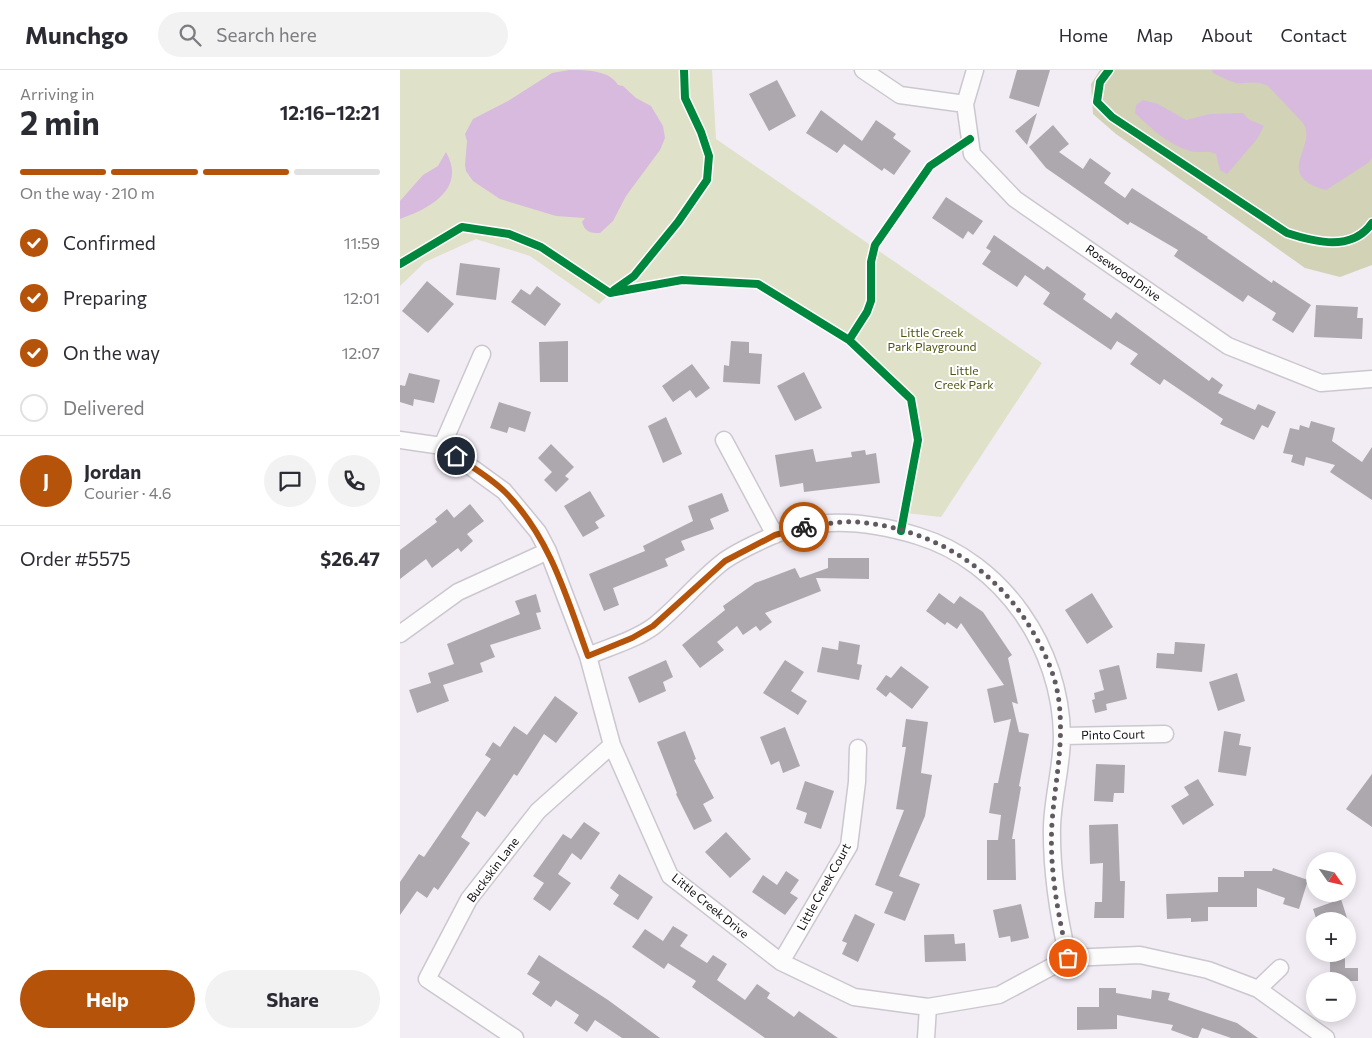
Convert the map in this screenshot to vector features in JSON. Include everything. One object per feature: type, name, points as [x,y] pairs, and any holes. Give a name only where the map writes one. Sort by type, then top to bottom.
[{"type":"street","points":[[863,70],[900,95],[965,104]]},
{"type":"street","name":"Rosewood Drive","points":[[975,70],[965,104],[972,154],[1016,199],[1228,346],[1321,383],[1372,379]]},
{"type":"street","points":[[442,446],[482,354]]},
{"type":"street","name":"Little Creek Drive","points":[[400,440],[442,446],[504,490],[533,524],[548,551],[588,656],[612,745],[670,876],[781,962],[854,997],[928,1006],[998,995],[1068,958],[1140,955],[1208,970],[1258,989],[1326,1038]]},
{"type":"street","points":[[724,440],[775,535]]},
{"type":"street","points":[[588,656],[632,638],[653,626],[725,561],[775,535],[804,527],[857,522],[926,538],[974,564],[1009,596],[1024,616],[1044,651],[1054,674],[1062,736],[1052,823],[1052,851],[1058,913],[1068,958]]},
{"type":"street","points":[[400,634],[458,592],[548,551]]},
{"type":"street","name":"Pinto Court","points":[[1062,736],[1165,734]]},
{"type":"street","name":"Buckskin Lane","points":[[515,1038],[426,979],[469,899],[532,818],[612,745]]},
{"type":"street","name":"Little Creek Court","points":[[781,962],[849,846],[858,782],[858,748]]},
{"type":"street","points":[[1258,989],[1280,968]]},
{"type":"street","points":[[926,1038],[928,1006]]},
{"type":"green space","points":[[400,70],[712,70],[716,139],[1042,363],[941,517],[906,513],[918,440],[911,399],[849,340],[758,284],[682,280],[610,293],[599,304],[530,256],[476,239],[425,262],[400,286]]},
{"type":"green space","points":[[1100,70],[1372,70],[1372,265],[1340,277],[1305,268],[1116,134],[1093,114],[1091,84]]},
{"type":"shaded area","points":[[569,70],[597,72],[609,76],[636,98],[651,106],[663,126],[665,138],[660,150],[626,196],[613,221],[600,233],[586,230],[582,222],[585,218],[556,216],[500,199],[473,181],[466,171],[467,141],[465,134],[473,119],[508,101],[552,73]]},
{"type":"shaded area","points":[[1212,70],[1372,70],[1372,158],[1368,163],[1326,190],[1310,184],[1301,176],[1299,168],[1306,141],[1303,123],[1268,86],[1256,83],[1236,83],[1213,73]]},
{"type":"shaded area","points":[[1143,100],[1158,104],[1186,120],[1210,114],[1243,113],[1248,119],[1264,126],[1257,139],[1227,174],[1220,170],[1216,154],[1194,152],[1182,148],[1167,140],[1148,125],[1135,113],[1136,105]]},
{"type":"shaded area","points":[[446,152],[451,165],[452,177],[442,196],[422,210],[400,219],[400,201],[423,175],[438,166]]},
{"type":"building","points":[[1017,70],[1050,70],[1039,107],[1009,98]]},
{"type":"building","points":[[777,80],[796,116],[769,131],[749,94]]},
{"type":"building","points":[[821,110],[862,141],[876,120],[896,134],[893,138],[911,151],[894,175],[884,168],[882,171],[844,144],[837,153],[806,133]]},
{"type":"building","points":[[1037,113],[1027,145],[1015,131]]},
{"type":"building","points":[[1053,125],[1069,144],[1059,152],[1083,169],[1090,158],[1111,173],[1104,183],[1125,198],[1132,188],[1208,237],[1272,283],[1273,280],[1311,305],[1293,333],[1272,320],[1276,313],[1248,295],[1243,302],[1174,256],[1178,250],[1130,222],[1128,225],[1046,168],[1029,147]]},
{"type":"building","points":[[946,197],[983,221],[973,235],[968,231],[963,239],[932,218]]},
{"type":"building","points":[[994,235],[1044,270],[1047,266],[1086,294],[1083,299],[1111,319],[1116,312],[1209,381],[1212,377],[1223,385],[1218,393],[1255,410],[1258,404],[1276,412],[1268,428],[1262,425],[1254,440],[1220,424],[1223,419],[1164,379],[1160,385],[1130,364],[1138,354],[1117,341],[1111,350],[1043,304],[1050,293],[1025,275],[1017,287],[982,264],[991,251],[986,248]]},
{"type":"building","points":[[460,263],[500,268],[496,300],[456,295]]},
{"type":"building","points":[[427,281],[454,304],[428,333],[402,311]]},
{"type":"building","points":[[537,286],[561,304],[545,326],[511,302],[521,289],[530,295]]},
{"type":"building","points":[[1316,305],[1358,307],[1357,318],[1363,318],[1362,339],[1314,337]]},
{"type":"building","points":[[568,341],[568,382],[540,382],[539,342]]},
{"type":"building","points":[[731,341],[749,342],[749,353],[762,354],[760,384],[723,382],[724,365],[729,366]]},
{"type":"building","points":[[692,364],[710,388],[696,398],[690,390],[673,402],[662,386]]},
{"type":"building","points":[[804,372],[822,408],[795,421],[777,386]]},
{"type":"building","points":[[409,373],[440,380],[434,403],[414,399],[413,406],[400,402],[400,385],[405,386]]},
{"type":"building","points":[[499,402],[531,412],[525,432],[509,427],[507,433],[490,428]]},
{"type":"building","points":[[666,417],[682,454],[663,463],[648,426]]},
{"type":"building","points":[[1311,421],[1335,428],[1332,441],[1362,462],[1372,447],[1372,500],[1330,472],[1335,465],[1306,457],[1304,466],[1291,462],[1293,455],[1283,453],[1290,428],[1299,430],[1300,425],[1309,428]]},
{"type":"building","points":[[551,444],[574,467],[565,476],[569,479],[556,492],[544,480],[552,472],[538,458]]},
{"type":"building","points":[[813,449],[816,462],[852,457],[851,452],[865,450],[866,455],[876,453],[880,483],[804,492],[803,483],[780,487],[775,455]]},
{"type":"building","points":[[590,491],[605,516],[595,522],[599,528],[583,537],[564,506]]},
{"type":"building","points":[[722,493],[729,511],[710,519],[714,529],[681,541],[685,550],[665,559],[668,566],[613,588],[619,605],[604,611],[589,574],[645,551],[643,546],[693,521],[688,506]]},
{"type":"building","points":[[470,504],[484,521],[467,534],[473,541],[461,552],[458,548],[432,568],[426,559],[400,579],[400,550],[437,522],[435,519],[447,509],[454,518]]},
{"type":"building","points":[[828,558],[869,558],[869,579],[816,578],[821,591],[765,613],[772,622],[760,631],[756,626],[743,635],[737,626],[717,642],[724,650],[700,668],[682,645],[725,610],[723,606],[755,583],[795,568],[800,578],[828,568]]},
{"type":"building","points":[[939,593],[954,604],[960,596],[983,612],[1012,655],[1008,658],[1018,704],[1012,702],[1019,732],[1029,734],[1019,786],[1021,787],[1012,839],[1015,839],[1016,880],[987,880],[987,840],[998,840],[1001,815],[989,813],[994,783],[998,783],[1011,719],[994,723],[987,689],[1004,685],[961,623],[957,629],[947,622],[945,625],[926,611]]},
{"type":"building","points":[[1092,593],[1113,627],[1087,644],[1065,610]]},
{"type":"building","points":[[536,594],[541,612],[536,613],[541,629],[490,645],[495,657],[480,663],[483,672],[443,685],[449,701],[417,713],[409,690],[431,683],[428,673],[454,664],[447,644],[520,614],[515,601]]},
{"type":"building","points":[[839,641],[860,645],[857,664],[862,665],[859,680],[817,672],[822,647],[838,650]]},
{"type":"building","points":[[1175,642],[1205,644],[1202,672],[1156,668],[1157,653],[1174,654]]},
{"type":"building","points":[[666,660],[673,677],[663,682],[666,691],[639,703],[628,677]]},
{"type":"building","points":[[785,660],[804,672],[791,691],[807,701],[798,715],[763,693]]},
{"type":"building","points":[[1119,665],[1127,699],[1106,704],[1107,710],[1095,713],[1092,700],[1095,699],[1094,693],[1104,690],[1099,670]]},
{"type":"building","points":[[901,666],[929,687],[912,709],[890,692],[886,697],[876,689],[886,675],[891,678]]},
{"type":"building","points":[[1237,673],[1245,701],[1218,711],[1209,682]]},
{"type":"building","points":[[555,696],[578,713],[556,743],[544,734],[517,776],[514,774],[485,817],[477,811],[461,837],[470,843],[438,890],[434,887],[427,898],[417,891],[400,915],[400,882],[419,854],[424,857],[491,759],[485,755],[493,742],[500,747],[514,726],[527,735]]},
{"type":"building","points":[[906,719],[928,722],[921,773],[932,775],[925,816],[899,876],[920,884],[905,921],[884,913],[893,892],[875,885],[904,810],[896,809],[906,747],[902,747]]},
{"type":"building","points":[[785,727],[800,766],[783,773],[779,761],[771,765],[760,737]]},
{"type":"building","points":[[685,731],[696,759],[694,760],[714,798],[703,804],[712,821],[694,830],[676,794],[657,742]]},
{"type":"building","points":[[1224,731],[1241,734],[1239,745],[1251,747],[1246,776],[1218,772]]},
{"type":"building","points":[[1096,764],[1125,765],[1124,793],[1114,793],[1113,802],[1094,801]]},
{"type":"building","points":[[1372,774],[1372,827],[1346,809]]},
{"type":"building","points":[[1198,779],[1214,805],[1183,825],[1171,806],[1189,795],[1184,787]]},
{"type":"building","points":[[805,781],[834,791],[821,829],[804,823],[807,813],[796,809]]},
{"type":"building","points":[[584,822],[600,833],[581,860],[572,853],[558,874],[571,883],[550,911],[533,899],[544,883],[533,876],[563,834],[571,839]]},
{"type":"building","points":[[1118,824],[1120,881],[1125,881],[1124,918],[1094,918],[1095,902],[1102,902],[1103,863],[1090,864],[1089,825]]},
{"type":"building","points":[[726,832],[751,859],[730,878],[705,852]]},
{"type":"building","points":[[1273,868],[1306,879],[1306,886],[1299,909],[1283,904],[1285,898],[1257,888],[1257,907],[1208,907],[1208,921],[1191,922],[1191,918],[1167,919],[1166,894],[1218,892],[1218,877],[1244,877],[1244,871],[1272,871]]},
{"type":"building","points":[[786,871],[799,880],[790,893],[798,898],[785,915],[752,892],[763,875],[777,885]]},
{"type":"building","points":[[619,874],[653,897],[638,920],[613,904],[619,895],[610,888]]},
{"type":"building","points":[[1333,902],[1342,902],[1345,912],[1314,912],[1313,909]]},
{"type":"building","points":[[1021,904],[1029,938],[1011,942],[1010,936],[999,938],[993,910]]},
{"type":"building","points":[[855,914],[875,924],[858,962],[842,954],[847,943],[842,941]]},
{"type":"building","points":[[673,926],[688,935],[680,946],[707,963],[713,955],[727,964],[717,980],[745,1000],[757,984],[770,993],[767,998],[794,1017],[799,1011],[838,1038],[765,1038],[692,987],[696,981],[668,963],[664,969],[632,947],[645,929],[663,941]]},
{"type":"building","points":[[954,934],[955,944],[965,943],[966,961],[925,962],[924,935]]},
{"type":"building","points":[[539,955],[608,1000],[660,1038],[622,1038],[595,1020],[587,1032],[574,1023],[579,1015],[556,1000],[551,1007],[532,994],[540,982],[527,974]]},
{"type":"building","points":[[1330,962],[1345,962],[1345,968],[1358,968],[1358,981],[1356,981],[1356,972],[1330,972]]},
{"type":"building","points":[[1099,988],[1116,988],[1116,993],[1151,999],[1152,990],[1170,993],[1168,1000],[1237,1023],[1258,1038],[1231,1038],[1202,1028],[1198,1038],[1193,1038],[1171,1030],[1173,1025],[1117,1015],[1117,1029],[1077,1030],[1077,1007],[1099,1007]]},
{"type":"cycle path","points":[[614,290],[634,276],[678,222],[707,180],[709,156],[701,132],[685,98],[684,70]]},
{"type":"cycle path","points":[[1109,70],[1100,82],[1097,102],[1112,117],[1287,233],[1321,241],[1344,241],[1364,232],[1372,223]]},
{"type":"cycle path","points":[[849,340],[867,312],[871,301],[871,262],[875,245],[930,166],[970,139]]},
{"type":"cycle path","points":[[400,264],[462,227],[509,234],[541,247],[610,293],[682,280],[758,284],[849,340],[911,399],[918,440],[901,531]]},
{"type":"way so far","points":[[804,527],[857,522],[926,538],[948,548],[974,564],[994,580],[1024,616],[1044,651],[1054,674],[1059,701],[1062,736],[1052,823],[1052,851],[1058,913],[1068,958]]},
{"type":"route","points":[[456,456],[504,490],[522,509],[538,532],[548,551],[588,656],[632,638],[653,626],[725,561],[775,535],[804,527]]},
{"type":"park label","name":"Little Creek Park Playground","points":[[932,340]]},
{"type":"park label","name":"Little Creek Park","points":[[964,378]]}]
